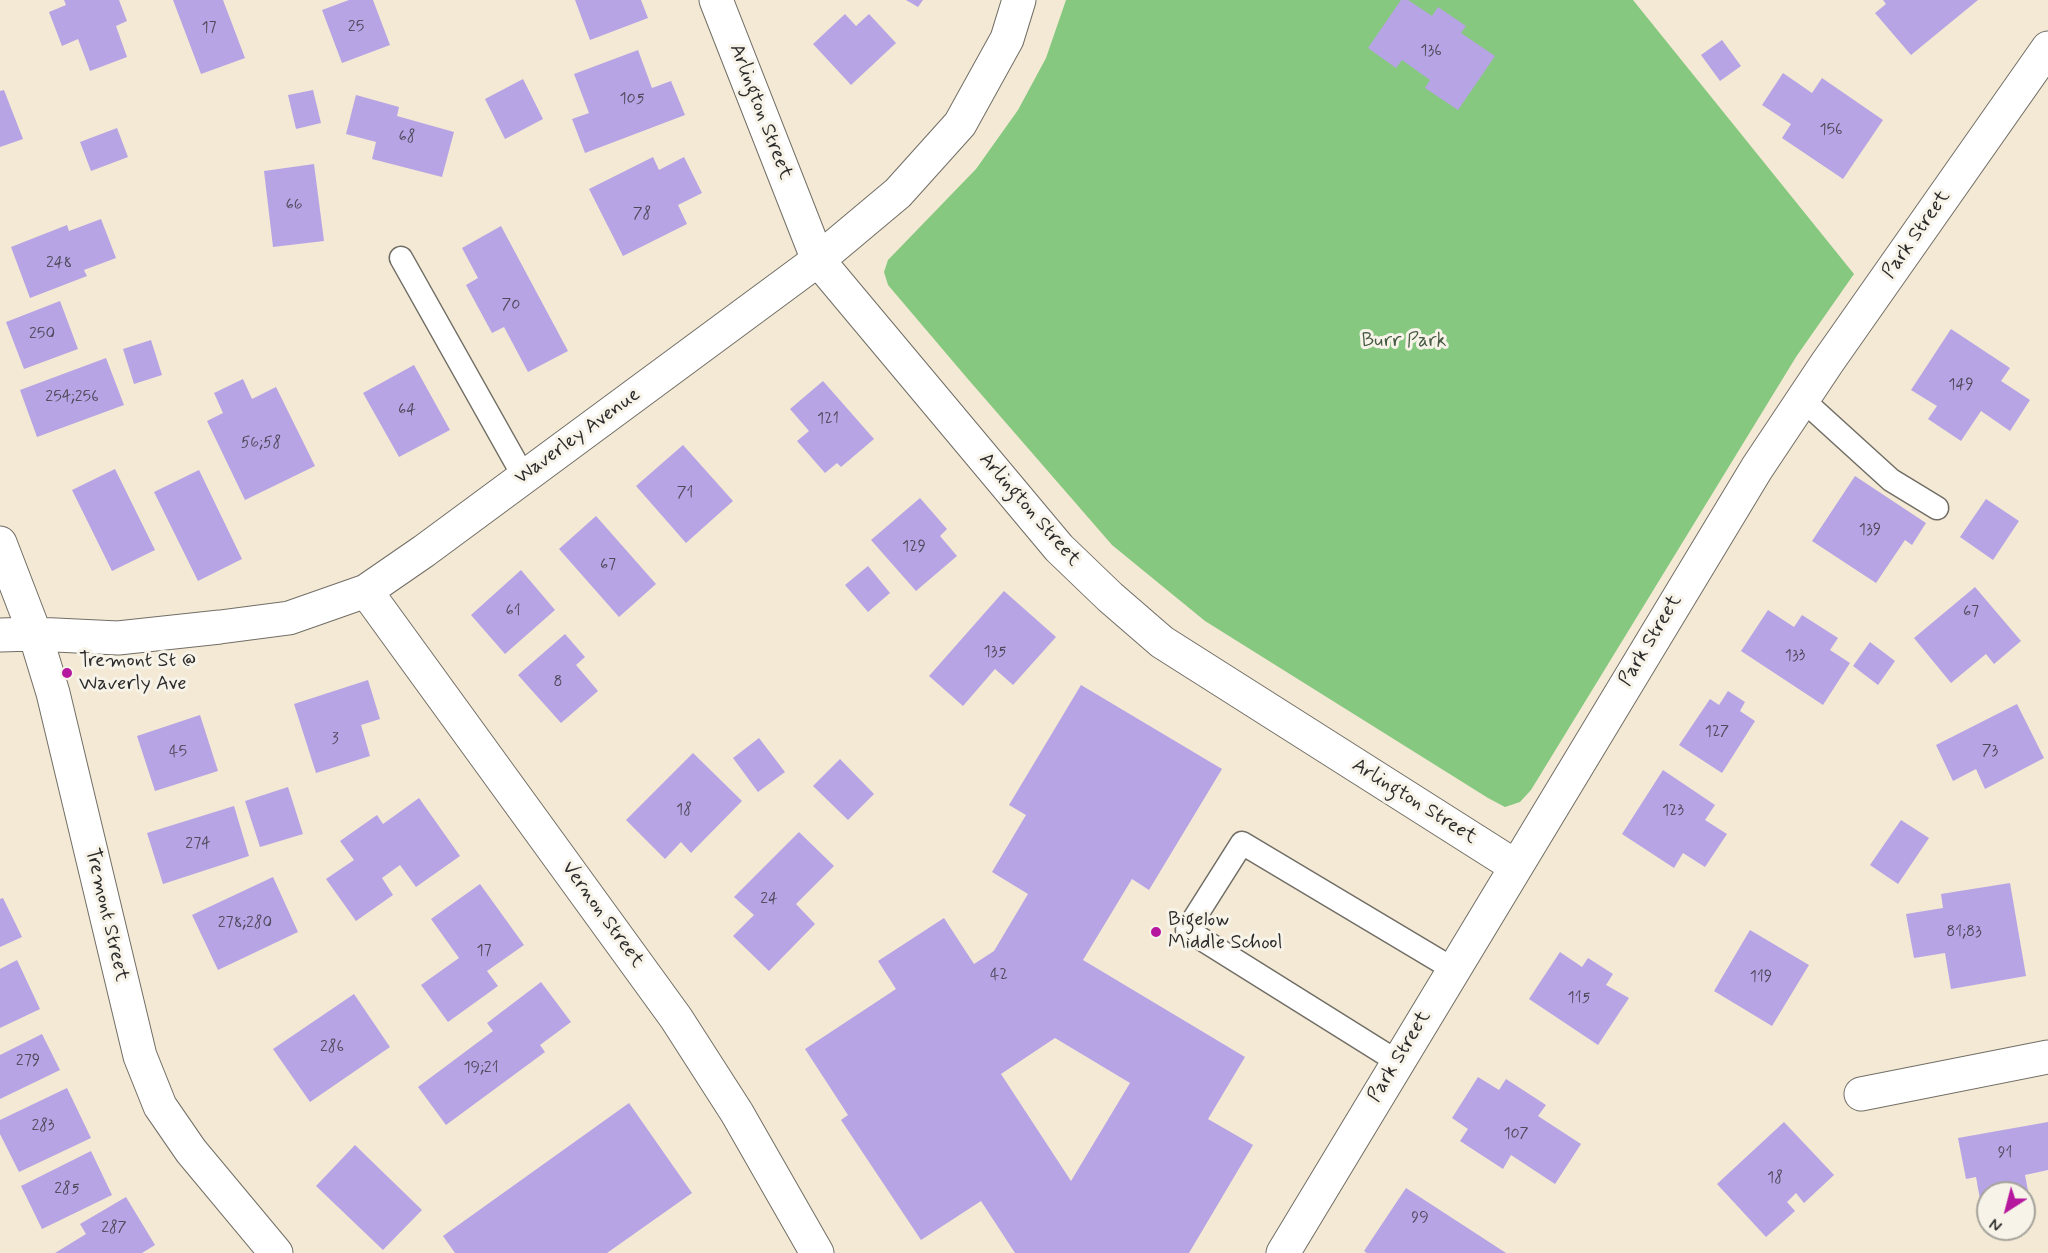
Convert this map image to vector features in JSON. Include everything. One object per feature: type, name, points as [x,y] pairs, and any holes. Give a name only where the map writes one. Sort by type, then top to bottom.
[{"type":"street","name":"Arlington Street","points":[[716,0],[818,260],[1059,548],[1118,605],[1162,642],[1515,867]]},
{"type":"street","name":"Waverley Avenue","points":[[0,635],[35,633],[118,638],[220,627],[288,618],[366,591],[818,260],[898,193],[960,124],[1007,39],[1019,0]]},
{"type":"street","name":"Park Street","points":[[1283,1253],[1757,468],[2048,48]]},
{"type":"street","name":"Tremont Street","points":[[0,543],[35,633],[53,693],[140,1056],[160,1106],[191,1152],[276,1253]]},
{"type":"street","name":"Vernon Street","points":[[366,591],[676,1018],[737,1113],[817,1253]]},
{"type":"street","points":[[1861,1094],[2048,1057]]},
{"type":"lane","points":[[402,258],[524,477]]},
{"type":"lane","points":[[1803,400],[1891,480],[1936,508]]},
{"type":"lane","points":[[1398,1062],[1187,930],[1242,843],[1453,969]]},
{"type":"green space","name":"Burr Park","points":[[1066,0],[1633,0],[1854,274],[1796,357],[1531,790],[1520,802],[1505,807],[1488,798],[1205,621],[1112,545],[888,285],[884,272],[888,260],[976,169],[1018,110],[1046,58]]},
{"type":"building","points":[[64,0],[119,0],[127,21],[116,26],[127,57],[90,71],[78,39],[62,46],[49,12],[66,5]]},
{"type":"building","points":[[173,0],[223,0],[245,58],[201,74]]},
{"type":"building","points":[[349,0],[373,0],[390,45],[342,63],[322,10]]},
{"type":"building","points":[[575,0],[641,0],[648,18],[590,40]]},
{"type":"building","points":[[906,0],[923,0],[918,7]]},
{"type":"building","points":[[1401,0],[1408,0],[1432,16],[1438,7],[1466,26],[1461,33],[1495,56],[1458,110],[1425,88],[1430,80],[1402,60],[1396,68],[1368,48]]},
{"type":"building","points":[[1883,0],[1978,0],[1911,55],[1875,13],[1886,4]]},
{"type":"building","points":[[845,14],[856,26],[869,14],[896,43],[851,85],[813,44]]},
{"type":"building","points":[[1722,40],[1741,66],[1720,81],[1701,55]]},
{"type":"building","points":[[638,50],[652,88],[671,81],[685,115],[585,153],[572,119],[589,113],[574,74]]},
{"type":"building","points":[[1783,73],[1812,93],[1822,78],[1883,120],[1843,179],[1782,138],[1791,124],[1762,105]]},
{"type":"building","points":[[523,79],[543,119],[505,139],[485,99]]},
{"type":"building","points":[[4,90],[23,139],[0,147],[0,91]]},
{"type":"building","points":[[313,90],[321,123],[296,129],[288,95]]},
{"type":"building","points":[[356,95],[399,107],[397,116],[454,132],[442,177],[372,159],[376,142],[346,134]]},
{"type":"building","points":[[117,128],[128,157],[91,171],[80,142]]},
{"type":"building","points":[[653,157],[659,170],[684,157],[702,193],[678,205],[687,224],[623,256],[589,189]]},
{"type":"building","points":[[314,164],[324,241],[273,247],[264,171]]},
{"type":"building","points":[[101,219],[116,258],[84,270],[87,276],[30,298],[11,247],[67,225],[69,231]]},
{"type":"building","points":[[501,226],[568,351],[528,372],[504,327],[492,333],[466,285],[478,278],[462,248]]},
{"type":"building","points":[[60,301],[78,349],[24,369],[6,322]]},
{"type":"building","points":[[1951,329],[2010,368],[2001,381],[2030,400],[2010,431],[1981,411],[1961,441],[1928,419],[1937,406],[1911,390]]},
{"type":"building","points":[[151,340],[162,375],[134,384],[123,349]]},
{"type":"building","points":[[106,358],[124,405],[37,437],[20,390]]},
{"type":"building","points":[[414,365],[450,430],[399,457],[363,393]]},
{"type":"building","points":[[243,379],[252,399],[276,387],[315,466],[245,500],[207,421],[223,413],[214,393]]},
{"type":"building","points":[[823,381],[874,439],[841,467],[837,463],[825,473],[797,441],[809,431],[790,409]]},
{"type":"building","points":[[683,445],[733,501],[686,543],[636,486]]},
{"type":"building","points":[[115,469],[155,550],[112,571],[72,490]]},
{"type":"building","points":[[199,470],[242,559],[198,581],[154,492]]},
{"type":"building","points":[[1855,476],[1926,523],[1912,545],[1905,540],[1876,583],[1812,541]]},
{"type":"building","points":[[920,498],[947,529],[940,536],[957,556],[916,591],[871,540]]},
{"type":"building","points":[[1986,499],[2019,521],[1993,560],[1960,537]]},
{"type":"building","points":[[596,516],[656,584],[619,617],[559,549]]},
{"type":"building","points":[[868,566],[890,593],[868,612],[845,585]]},
{"type":"building","points":[[521,570],[555,610],[505,654],[471,615]]},
{"type":"building","points":[[1975,587],[2021,641],[1994,664],[1986,654],[1951,683],[1914,638]]},
{"type":"building","points":[[1004,591],[1056,637],[1013,685],[995,669],[963,706],[929,676]]},
{"type":"building","points":[[1768,610],[1794,627],[1802,615],[1838,638],[1830,650],[1850,663],[1823,705],[1741,651]]},
{"type":"building","points":[[565,634],[585,657],[576,665],[598,691],[561,723],[518,675]]},
{"type":"building","points":[[1870,642],[1895,661],[1878,685],[1853,666]]},
{"type":"building","points":[[368,680],[380,719],[361,725],[370,756],[316,773],[294,704]]},
{"type":"building","points":[[1081,685],[1222,769],[1149,890],[1132,879],[1083,960],[1245,1057],[1208,1119],[1253,1145],[1189,1253],[1015,1253],[981,1201],[921,1240],[841,1120],[848,1115],[805,1049],[896,989],[878,961],[944,918],[974,964],[994,951],[1028,894],[992,872],[1026,815],[1009,805]],"holes":[[[1055,1038],[1130,1083],[1071,1181],[1001,1074]]]},
{"type":"building","points":[[1728,691],[1745,702],[1740,711],[1755,721],[1722,773],[1679,745],[1710,699],[1719,705]]},
{"type":"building","points":[[2017,704],[2044,758],[1985,789],[1976,769],[1953,781],[1936,745]]},
{"type":"building","points":[[200,715],[218,771],[155,791],[137,736]]},
{"type":"building","points":[[759,738],[785,772],[758,792],[733,758]]},
{"type":"building","points":[[693,753],[742,801],[691,853],[681,842],[665,859],[626,820]]},
{"type":"building","points":[[840,759],[874,794],[848,820],[813,786]]},
{"type":"building","points":[[1663,770],[1715,805],[1705,820],[1727,834],[1705,867],[1683,853],[1674,868],[1622,834]]},
{"type":"building","points":[[288,787],[303,834],[260,847],[245,801]]},
{"type":"building","points":[[419,798],[460,856],[416,887],[400,865],[382,878],[393,895],[356,921],[326,879],[354,860],[340,841],[377,815],[383,824]]},
{"type":"building","points":[[234,806],[249,856],[163,884],[147,833]]},
{"type":"building","points":[[1901,820],[1929,838],[1898,884],[1870,865]]},
{"type":"building","points":[[799,832],[834,866],[796,904],[815,924],[769,971],[733,936],[754,915],[734,897]]},
{"type":"building","points":[[273,877],[298,932],[218,970],[192,915]]},
{"type":"building","points":[[2010,883],[2026,976],[1951,989],[1945,953],[1914,958],[1906,914],[1943,908],[1941,894]]},
{"type":"building","points":[[480,884],[524,945],[487,971],[498,986],[448,1022],[421,985],[459,958],[431,919]]},
{"type":"building","points":[[3,898],[22,937],[0,947],[0,899]]},
{"type":"building","points":[[1750,930],[1809,965],[1772,1026],[1714,991]]},
{"type":"building","points":[[1560,952],[1582,967],[1588,958],[1613,974],[1606,985],[1629,998],[1598,1045],[1529,999]]},
{"type":"building","points":[[17,960],[40,1009],[0,1028],[0,969]]},
{"type":"building","points":[[541,982],[571,1022],[540,1045],[545,1052],[446,1125],[418,1087],[493,1031],[487,1023]]},
{"type":"building","points":[[354,994],[390,1047],[310,1102],[273,1049]]},
{"type":"building","points":[[42,1034],[60,1070],[0,1099],[0,1055]]},
{"type":"building","points":[[1478,1077],[1499,1090],[1506,1079],[1546,1105],[1538,1116],[1581,1144],[1555,1184],[1511,1155],[1503,1169],[1460,1141],[1468,1129],[1452,1118]]},
{"type":"building","points":[[67,1088],[91,1138],[19,1172],[0,1134],[0,1120]]},
{"type":"building","points":[[629,1103],[692,1193],[607,1253],[455,1253],[443,1236]]},
{"type":"building","points":[[1784,1122],[1834,1175],[1804,1203],[1796,1193],[1787,1202],[1795,1211],[1766,1237],[1717,1184]]},
{"type":"building","points":[[2048,1122],[2048,1170],[2025,1175],[2026,1181],[1977,1181],[1976,1177],[1966,1179],[1958,1138]]},
{"type":"building","points":[[355,1145],[422,1210],[383,1250],[316,1186]]},
{"type":"building","points":[[91,1151],[112,1195],[42,1229],[21,1186]]},
{"type":"building","points":[[1406,1188],[1506,1253],[1367,1253],[1364,1251]]},
{"type":"building","points":[[126,1197],[155,1245],[142,1253],[55,1253],[86,1234],[80,1224]]},
{"type":"place","name":"Tremont St @ Waverly Ave","points":[[67,673]]},
{"type":"place","name":"Bigelow Middle School","points":[[1156,932]]}]
